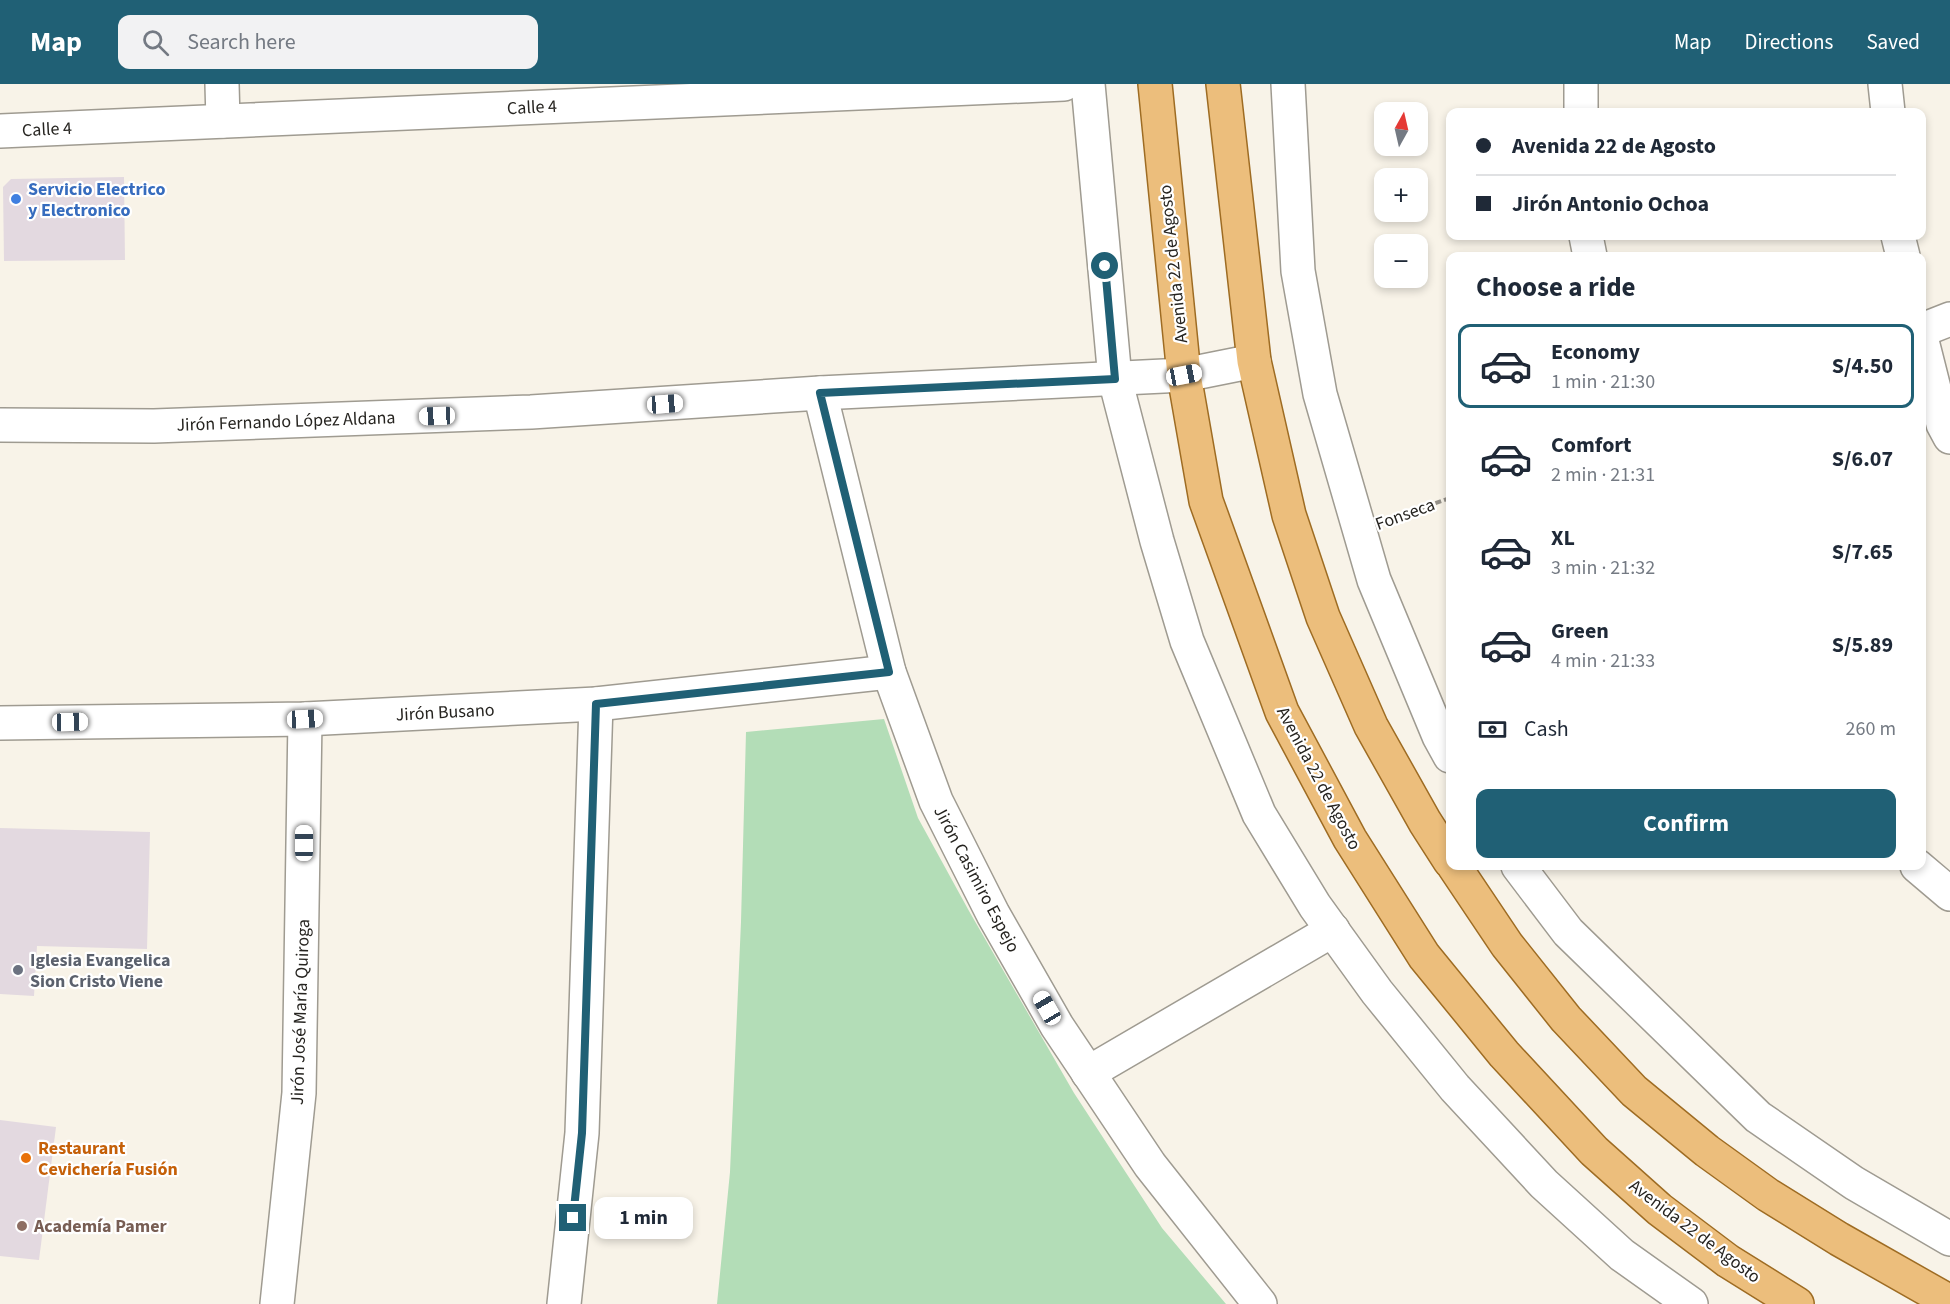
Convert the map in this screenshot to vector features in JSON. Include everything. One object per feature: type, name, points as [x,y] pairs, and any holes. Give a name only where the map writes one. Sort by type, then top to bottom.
[{"type":"main road","name":"Avenida 22 de Agosto","points":[[1155,84],[1184,375],[1206,501],[1282,712],[1350,839],[1424,956],[1504,1054],[1594,1151],[1659,1209],[1728,1261],[1797,1304]]},
{"type":"main road","points":[[1223,84],[1254,361],[1289,515],[1323,617],[1371,726],[1446,855]]},
{"type":"main road","points":[[1457,870],[1507,945],[1559,1010],[1634,1091],[1707,1151],[1768,1195],[1839,1239],[1947,1299]]},
{"type":"street","points":[[222,84],[223,121]]},
{"type":"street","name":"Calle 4","points":[[0,131],[1064,84]]},
{"type":"street","points":[[1088,84],[1115,379],[1157,541],[1187,641],[1259,814],[1316,906],[1377,992],[1455,1088],[1544,1185],[1622,1255],[1691,1304]]},
{"type":"street","points":[[1288,84],[1298,271],[1320,394],[1374,580],[1446,749]]},
{"type":"street","points":[[1581,84],[1581,108]]},
{"type":"street","points":[[1886,84],[1888,108]]},
{"type":"street","points":[[1926,329],[1950,320]]},
{"type":"street","points":[[1926,357],[1943,424],[1950,437]]},
{"type":"street","name":"Jirón Fernando López Aldana","points":[[0,425],[154,426],[519,413],[820,393],[1184,375],[1254,361]]},
{"type":"street","name":"Jirón Casimiro Espejo","points":[[820,393],[889,672],[936,801],[993,914],[1057,1026],[1150,1165],[1260,1304]]},
{"type":"street","name":"Jirón Busano","points":[[0,723],[305,719],[596,704],[889,672]]},
{"type":"street","points":[[564,1304],[582,1133],[596,704]]},
{"type":"street","name":"Jirón José María Quiroga","points":[[277,1304],[299,1093],[305,719]]},
{"type":"street","points":[[1521,870],[1568,932],[1758,1117],[1854,1184],[1950,1239]]},
{"type":"street","points":[[1922,870],[1950,894]]},
{"type":"street","points":[[1088,1073],[1333,930]]},
{"type":"path","name":"Fonseca","points":[[1359,531],[1446,499]]},
{"type":"green space","points":[[884,719],[918,818],[1074,1093],[1162,1228],[1226,1304],[717,1304],[730,1172],[741,922],[746,732]]},
{"type":"building","points":[[124,177],[125,260],[4,261],[3,187],[11,179]]},
{"type":"building","points":[[0,828],[150,832],[147,949],[37,946],[34,996],[0,994]]},
{"type":"building","points":[[0,1120],[56,1127],[39,1260],[0,1256]]},
{"type":"place","name":"Servicio Electrico y Electronico","points":[[16,199]]},
{"type":"place","name":"Iglesia Evangelica Sion Cristo Viene","points":[[18,970]]},
{"type":"place","name":"Restaurant Cevichería Fusión","points":[[26,1158]]},
{"type":"place","name":"Academía Pamer","points":[[22,1226]]},
{"type":"route","points":[[573,1218],[582,1133],[596,704],[889,672],[820,393],[1115,379],[1105,266]]}]
